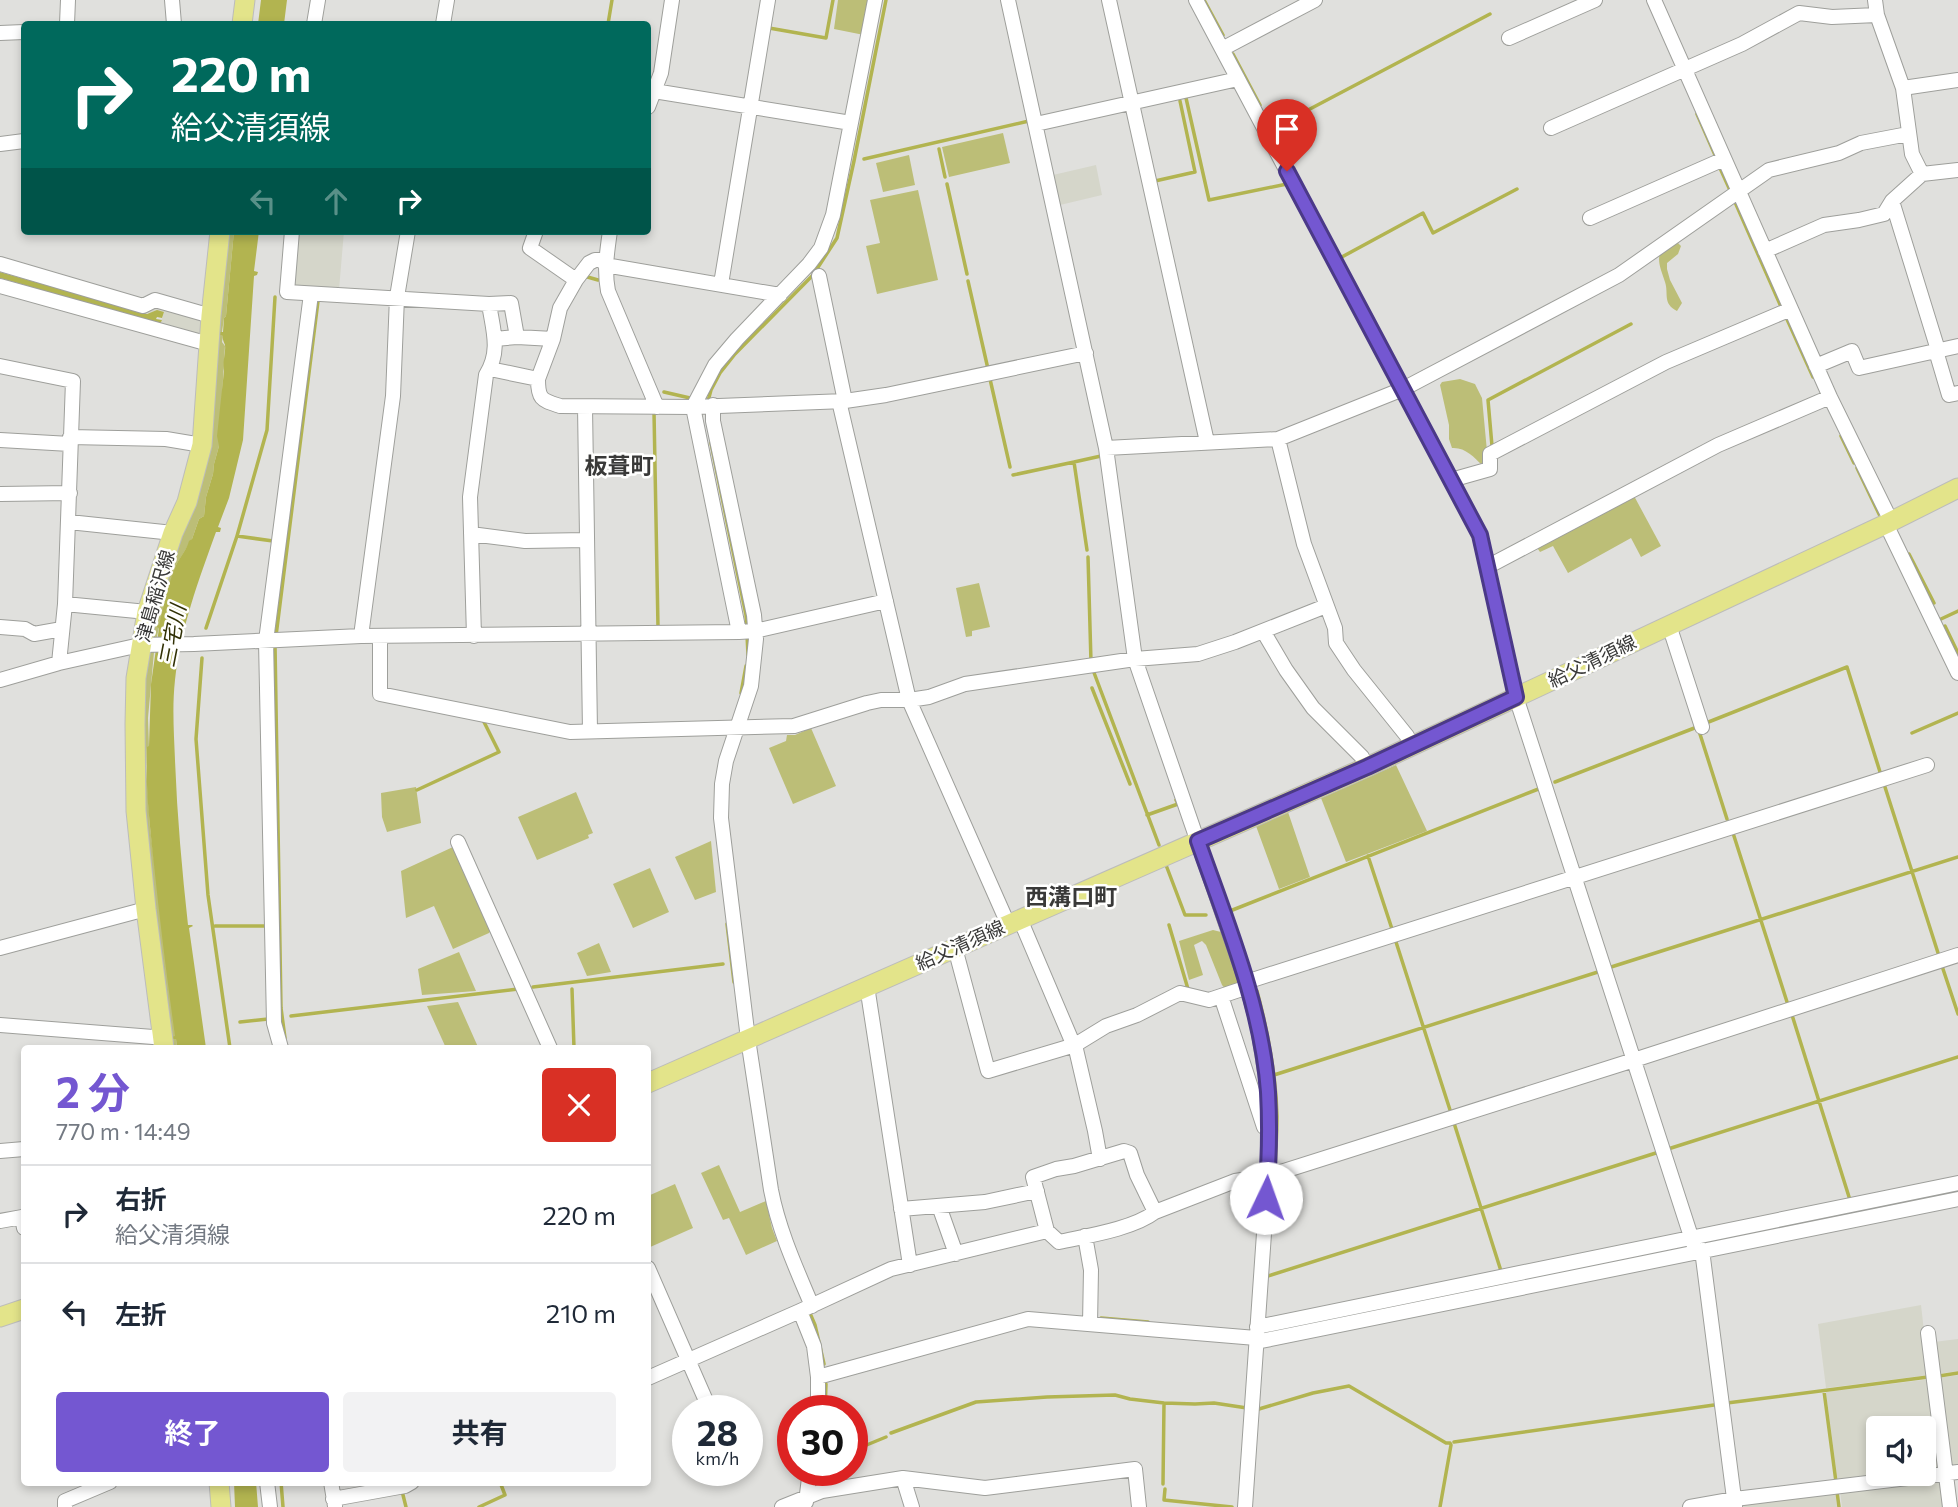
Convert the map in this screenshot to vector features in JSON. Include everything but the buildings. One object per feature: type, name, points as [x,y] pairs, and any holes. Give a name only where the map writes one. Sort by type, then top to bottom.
[{"type":"main road","points":[[242,21],[245,0]]},
{"type":"main road","name":"津島稲沢線","points":[[163,1042],[146,909],[136,798],[136,678],[144,645],[147,612],[173,533],[187,502],[202,445],[220,235]]},
{"type":"main road","name":"給父清須線","points":[[651,1082],[1367,767],[1958,488]]},
{"type":"main road","points":[[0,1317],[21,1310]]},
{"type":"main road","points":[[219,1486],[221,1507]]},
{"type":"street","points":[[67,21],[68,0]]},
{"type":"street","points":[[172,0],[174,21]]},
{"type":"street","points":[[314,21],[318,0]]},
{"type":"street","points":[[444,21],[447,0]]},
{"type":"street","points":[[651,96],[661,74],[672,0]]},
{"type":"street","points":[[720,284],[768,0]]},
{"type":"street","points":[[747,632],[754,615],[713,421],[705,406],[715,365],[804,270],[821,248],[833,215],[875,0]]},
{"type":"street","points":[[1008,0],[1107,448],[1135,659],[1247,984],[1258,1027],[1268,1091],[1268,1176],[1245,1507]]},
{"type":"street","points":[[1109,0],[1207,442]]},
{"type":"street","points":[[1196,0],[1480,535],[1516,697],[1697,1247],[1735,1503]]},
{"type":"street","points":[[1222,49],[1315,0]]},
{"type":"street","points":[[1509,38],[1595,0]]},
{"type":"street","points":[[1654,0],[1830,397],[1958,673]]},
{"type":"street","points":[[1875,0],[1877,15],[1903,88],[1912,154],[1922,174]]},
{"type":"street","points":[[1550,128],[1742,44],[1799,13],[1832,17],[1877,15]]},
{"type":"street","points":[[0,33],[21,32]]},
{"type":"street","points":[[1036,124],[1238,79]]},
{"type":"street","points":[[1903,88],[1958,80]]},
{"type":"street","points":[[651,98],[751,107],[851,123]]},
{"type":"street","points":[[1107,448],[1278,439],[1403,389],[1619,275],[1769,170],[1839,153],[1861,143],[1908,134]]},
{"type":"street","points":[[0,144],[21,141]]},
{"type":"street","points":[[1590,218],[1724,159]]},
{"type":"street","points":[[1765,251],[1824,225],[1884,214],[1892,201],[1922,174],[1958,170]]},
{"type":"street","points":[[1892,201],[1949,395],[1958,393]]},
{"type":"street","points":[[292,235],[287,292],[511,303],[517,337]]},
{"type":"street","points":[[361,636],[393,396],[397,297],[407,235]]},
{"type":"street","points":[[535,235],[530,248],[576,280]]},
{"type":"street","points":[[609,235],[605,262],[608,292],[657,407]]},
{"type":"street","points":[[780,295],[595,260],[589,263],[576,280],[560,308],[553,339],[538,379],[538,394],[542,400],[560,406],[585,407],[842,401],[886,395],[1086,353]]},
{"type":"street","points":[[0,264],[143,306],[155,300],[211,316]]},
{"type":"street","points":[[819,276],[842,401],[909,700],[1074,1046],[1100,1159]]},
{"type":"street","points":[[0,286],[209,344]]},
{"type":"street","points":[[280,1045],[274,1023],[272,640],[311,294]]},
{"type":"street","points":[[474,636],[470,497],[486,375],[496,347],[489,304]]},
{"type":"street","points":[[1451,480],[1490,469],[1490,454],[1666,362],[1791,309]]},
{"type":"street","points":[[495,339],[553,339]]},
{"type":"street","points":[[1816,366],[1852,351],[1859,368],[1958,346]]},
{"type":"street","points":[[0,366],[73,382],[65,604],[59,663]]},
{"type":"street","points":[[490,369],[538,379]]},
{"type":"street","points":[[1487,567],[1718,445],[1830,397]]},
{"type":"street","points":[[585,407],[590,731]]},
{"type":"street","points":[[0,440],[25,440],[29,443],[166,439],[202,445]]},
{"type":"street","points":[[1278,439],[1304,544],[1335,628],[1336,643],[1412,746]]},
{"type":"street","points":[[0,494],[70,493]]},
{"type":"street","points":[[69,522],[173,533]]},
{"type":"street","points":[[471,534],[525,541],[587,540]]},
{"type":"street","points":[[0,680],[59,663],[144,645],[361,636],[747,632],[886,601]]},
{"type":"street","points":[[65,604],[147,612]]},
{"type":"street","points":[[380,637],[380,694],[570,732],[794,726],[867,703],[929,697],[965,684],[1135,659],[1198,654],[1326,606]]},
{"type":"street","points":[[1669,625],[1702,727]]},
{"type":"street","points":[[0,627],[25,629],[34,635],[62,629]]},
{"type":"street","points":[[1262,631],[1313,708],[1362,757],[1367,767]]},
{"type":"street","points":[[747,632],[756,639],[751,686],[732,728],[722,784],[721,818],[748,1039],[775,1211],[806,1309],[814,1346],[818,1395]]},
{"type":"street","points":[[955,948],[988,1071],[1074,1046],[1106,1026],[1137,1016],[1180,993],[1209,1000],[1247,984],[1927,765]]},
{"type":"street","points":[[458,842],[549,1045]]},
{"type":"street","points":[[0,948],[146,909]]},
{"type":"street","points":[[1156,1212],[1130,1153],[1124,1152],[1033,1177],[1048,1231],[1059,1242],[1084,1236],[1147,1219],[1156,1212],[1235,1181],[1268,1176],[1958,955]]},
{"type":"street","points":[[867,986],[910,1265]]},
{"type":"street","points":[[1221,996],[1268,1139]]},
{"type":"street","points":[[0,1025],[153,1037],[163,1042]]},
{"type":"street","points":[[0,1151],[21,1149]]},
{"type":"street","points":[[1697,1247],[1958,1183]]},
{"type":"street","points":[[901,1209],[985,1202],[1037,1191]]},
{"type":"street","points":[[818,1377],[1028,1319],[1257,1336],[1697,1247],[1958,1199]]},
{"type":"street","points":[[939,1206],[956,1254]]},
{"type":"street","points":[[0,1221],[21,1217]]},
{"type":"street","points":[[651,1377],[891,1269],[1048,1231]]},
{"type":"street","points":[[1084,1236],[1091,1270],[1090,1324]]},
{"type":"street","points":[[651,1275],[703,1395]]},
{"type":"street","points":[[1928,1333],[1952,1472],[1950,1507]]},
{"type":"street","points":[[782,1507],[806,1502],[822,1491],[903,1478],[985,1488],[1135,1469],[1139,1507]]},
{"type":"street","points":[[1690,1507],[1952,1472]]},
{"type":"street","points":[[903,1478],[912,1507]]},
{"type":"street","points":[[65,1507],[65,1501],[93,1486]]},
{"type":"street","points":[[267,1486],[270,1507]]},
{"type":"street","points":[[334,1503],[400,1486]]},
{"type":"shaded area","points":[[1096,165],[1102,195],[1060,205],[1053,175]]},
{"type":"shaded area","points":[[298,235],[344,235],[339,290],[293,287]]},
{"type":"shaded area","points":[[158,306],[205,320],[200,336],[160,325],[164,312],[144,313]]},
{"type":"shaded area","points":[[1921,1305],[1929,1375],[1826,1388],[1818,1324]]},
{"type":"shaded area","points":[[1958,1339],[1958,1371],[1938,1374],[1934,1342]]},
{"type":"shaded area","points":[[1958,1375],[1958,1468],[1950,1465],[1938,1378]]},
{"type":"shaded area","points":[[1931,1379],[1935,1416],[1866,1416],[1866,1480],[1838,1483],[1826,1392]]},
{"type":"shaded area","points":[[1936,1428],[1940,1467],[1936,1468]]},
{"type":"shaded area","points":[[1942,1480],[1945,1507],[1842,1507],[1840,1490],[1881,1486],[1936,1486],[1936,1481]]},
{"type":"shaded area","points":[[1835,1491],[1837,1507],[1739,1507],[1739,1502]]},
{"type":"green space","points":[[838,0],[871,0],[864,35],[834,29]]},
{"type":"green space","points":[[1003,133],[1010,163],[949,177],[942,147]]},
{"type":"green space","points":[[909,155],[915,185],[883,192],[876,163]]},
{"type":"green space","points":[[918,190],[938,280],[877,294],[866,246],[880,243],[870,200]]},
{"type":"green space","points":[[225,235],[234,235],[226,316],[220,335],[223,336],[222,342],[225,346],[219,446],[204,516],[199,519],[192,539],[176,565],[156,641],[151,641],[154,612],[177,535]]},
{"type":"green space","points":[[1678,243],[1681,246],[1678,254],[1667,263],[1670,280],[1682,303],[1677,311],[1669,305],[1659,258],[1660,253],[1669,245]]},
{"type":"green space","points":[[1460,379],[1475,384],[1482,398],[1488,462],[1482,465],[1465,451],[1452,448],[1449,439],[1449,425],[1440,385],[1442,382]]},
{"type":"green space","points":[[1633,494],[1661,546],[1641,557],[1631,538],[1568,573],[1553,546],[1540,552],[1536,546]]},
{"type":"green space","points":[[979,583],[990,627],[972,631],[972,636],[966,637],[956,588]]},
{"type":"green space","points":[[147,652],[154,652],[146,766],[150,827],[176,1037],[172,1037],[176,1039],[177,1045],[170,1045],[142,808],[140,725]]},
{"type":"green space","points":[[811,728],[836,786],[793,804],[769,748],[786,741],[787,735],[795,735]]},
{"type":"green space","points":[[1396,765],[1427,831],[1346,862],[1321,798]]},
{"type":"green space","points":[[416,787],[421,823],[387,832],[382,817],[381,793]]},
{"type":"green space","points":[[576,792],[593,833],[588,835],[589,838],[537,860],[518,817]]},
{"type":"green space","points":[[1288,812],[1310,877],[1279,889],[1256,826]]},
{"type":"green space","points":[[711,841],[716,892],[695,900],[675,857]]},
{"type":"green space","points":[[453,847],[492,928],[489,933],[453,949],[434,906],[406,918],[401,871]]},
{"type":"green space","points":[[650,868],[669,912],[633,928],[613,884]]},
{"type":"green space","points":[[1213,930],[1224,935],[1240,982],[1239,986],[1227,991],[1202,941],[1194,945],[1203,975],[1189,980],[1179,941]]},
{"type":"green space","points":[[599,943],[611,972],[587,976],[577,953]]},
{"type":"green space","points":[[459,952],[476,991],[422,995],[418,969]]},
{"type":"green space","points":[[458,1002],[477,1045],[445,1045],[427,1006]]},
{"type":"green space","points":[[719,1165],[740,1212],[766,1201],[777,1241],[746,1255],[729,1218],[723,1220],[701,1173]]},
{"type":"green space","points":[[675,1184],[693,1228],[651,1247],[651,1195]]},
{"type":"water","points":[[261,0],[287,0],[284,21],[258,21]]},
{"type":"water","name":"三宅川","points":[[234,235],[258,235],[254,271],[258,272],[254,276],[243,440],[229,498],[218,527],[221,528],[220,532],[216,532],[186,623],[175,680],[174,730],[182,863],[188,925],[193,926],[189,928],[206,1045],[177,1045],[176,1039],[172,1039],[175,1036],[148,806],[147,747],[151,684],[159,628],[157,625],[176,565],[192,539],[199,519],[204,516],[219,446],[217,436],[225,345],[223,336],[219,335],[223,332]]},
{"type":"water","points":[[0,272],[147,314],[157,310],[164,312],[162,318],[156,319],[162,320],[160,324],[0,278]]},
{"type":"water","points":[[234,1486],[256,1486],[258,1507],[235,1507]]},
{"type":"waterway","points":[[608,21],[612,0]]},
{"type":"waterway","points":[[768,30],[769,28],[826,38],[833,0]]},
{"type":"waterway","points":[[708,401],[720,373],[735,354],[813,275],[837,238],[886,0]]},
{"type":"waterway","points":[[1204,0],[1223,35]]},
{"type":"waterway","points":[[1272,129],[1490,14]]},
{"type":"waterway","points":[[1233,54],[1260,105]]},
{"type":"waterway","points":[[1186,98],[1209,200],[1287,184]]},
{"type":"waterway","points":[[1154,179],[1155,181],[1195,172],[1180,101]]},
{"type":"waterway","points":[[1697,114],[1715,155]]},
{"type":"waterway","points":[[864,159],[1029,121]]},
{"type":"waterway","points":[[939,149],[945,177]]},
{"type":"waterway","points":[[1720,168],[1729,188]]},
{"type":"waterway","points":[[947,184],[967,274]]},
{"type":"waterway","points":[[1340,258],[1423,213],[1433,233],[1517,189]]},
{"type":"waterway","points":[[1735,202],[1782,309]]},
{"type":"waterway","points":[[584,276],[598,280]]},
{"type":"waterway","points":[[968,281],[988,369]]},
{"type":"waterway","points":[[237,536],[267,430],[275,297]]},
{"type":"waterway","points":[[276,636],[318,301]]},
{"type":"waterway","points":[[1786,317],[1813,377]]},
{"type":"waterway","points":[[1492,446],[1488,400],[1631,324]]},
{"type":"waterway","points":[[990,379],[1010,467]]},
{"type":"waterway","points":[[664,392],[690,398]]},
{"type":"waterway","points":[[654,412],[658,627]]},
{"type":"waterway","points":[[1841,436],[1854,463]]},
{"type":"waterway","points":[[711,443],[747,627]]},
{"type":"waterway","points":[[1087,550],[1074,462],[1101,456]]},
{"type":"waterway","points":[[1013,475],[1074,462]]},
{"type":"waterway","points":[[1857,468],[1880,516]]},
{"type":"waterway","points":[[206,628],[237,536],[273,541]]},
{"type":"waterway","points":[[1909,554],[1934,603]]},
{"type":"waterway","points":[[1088,557],[1091,662]]},
{"type":"waterway","points":[[1941,619],[1958,611]]},
{"type":"waterway","points":[[1945,626],[1958,653]]},
{"type":"waterway","points":[[747,635],[748,655]]},
{"type":"waterway","points":[[275,644],[281,1008],[285,1038]]},
{"type":"waterway","points":[[202,658],[196,739],[208,895],[230,1045]]},
{"type":"waterway","points":[[741,693],[746,666]]},
{"type":"waterway","points":[[1706,723],[1847,667],[1881,775]]},
{"type":"waterway","points":[[1093,670],[1159,845]]},
{"type":"waterway","points":[[1092,688],[1130,784]]},
{"type":"waterway","points":[[1912,733],[1958,713]]},
{"type":"waterway","points":[[417,790],[499,752],[485,720]]},
{"type":"waterway","points":[[1555,782],[1697,727]]},
{"type":"waterway","points":[[1699,731],[1727,819]]},
{"type":"waterway","points":[[1884,784],[1939,956]]},
{"type":"waterway","points":[[1230,911],[1541,788]]},
{"type":"waterway","points":[[1147,815],[1178,804],[1176,800]]},
{"type":"waterway","points":[[1733,833],[1788,1005]]},
{"type":"waterway","points":[[1368,856],[1392,929]]},
{"type":"waterway","points":[[1608,968],[1958,857]]},
{"type":"waterway","points":[[1166,865],[1185,915],[1206,915]]},
{"type":"waterway","points":[[727,924],[734,982]]},
{"type":"waterway","points":[[1169,925],[1188,989]]},
{"type":"waterway","points":[[215,926],[267,926]]},
{"type":"waterway","points":[[1396,942],[1451,1113]]},
{"type":"waterway","points":[[533,987],[723,964]]},
{"type":"waterway","points":[[1942,966],[1958,1014]]},
{"type":"waterway","points":[[1274,1075],[1601,971]]},
{"type":"waterway","points":[[291,1016],[518,989]]},
{"type":"waterway","points":[[572,989],[574,1045]]},
{"type":"waterway","points":[[1257,991],[1268,1037],[1275,1085],[1275,1166]]},
{"type":"waterway","points":[[1792,1015],[1850,1200]]},
{"type":"waterway","points":[[240,1022],[268,1019]]},
{"type":"waterway","points":[[1668,1149],[1958,1057]]},
{"type":"waterway","points":[[1454,1123],[1501,1271]]},
{"type":"waterway","points":[[1268,1275],[1659,1152]]},
{"type":"waterway","points":[[1705,1243],[1958,1191]]},
{"type":"waterway","points":[[1644,1255],[1686,1246]]},
{"type":"waterway","points":[[809,1311],[824,1364]]},
{"type":"waterway","points":[[1101,1318],[1148,1322]]},
{"type":"waterway","points":[[1939,1376],[1958,1373]]},
{"type":"waterway","points":[[1727,1403],[1928,1377]]},
{"type":"waterway","points":[[826,1384],[826,1395]]},
{"type":"waterway","points":[[1259,1409],[1313,1393],[1349,1386],[1450,1443],[1440,1507]]},
{"type":"waterway","points":[[1824,1391],[1836,1482]]},
{"type":"waterway","points":[[891,1433],[976,1402],[1047,1397],[1115,1395],[1164,1403],[1214,1403],[1247,1408]]},
{"type":"waterway","points":[[1163,1484],[1164,1403]]},
{"type":"waterway","points":[[1454,1442],[1714,1405]]},
{"type":"waterway","points":[[868,1444],[886,1437]]},
{"type":"waterway","points":[[281,1486],[283,1507]]},
{"type":"waterway","points":[[479,1507],[505,1495],[502,1486]]},
{"type":"waterway","points":[[1165,1489],[1164,1500],[1232,1507]]},
{"type":"waterway","points":[[402,1491],[406,1507]]},
{"type":"waterway","points":[[1837,1492],[1839,1507]]},
{"type":"district","name":"板葺町","points":[[619,466]]},
{"type":"district","name":"西溝口町","points":[[1071,897]]},
{"type":"route","points":[[1266,1198],[1268,1091],[1258,1027],[1246,982],[1198,841],[1367,767],[1516,697],[1480,535],[1287,171]]}]
